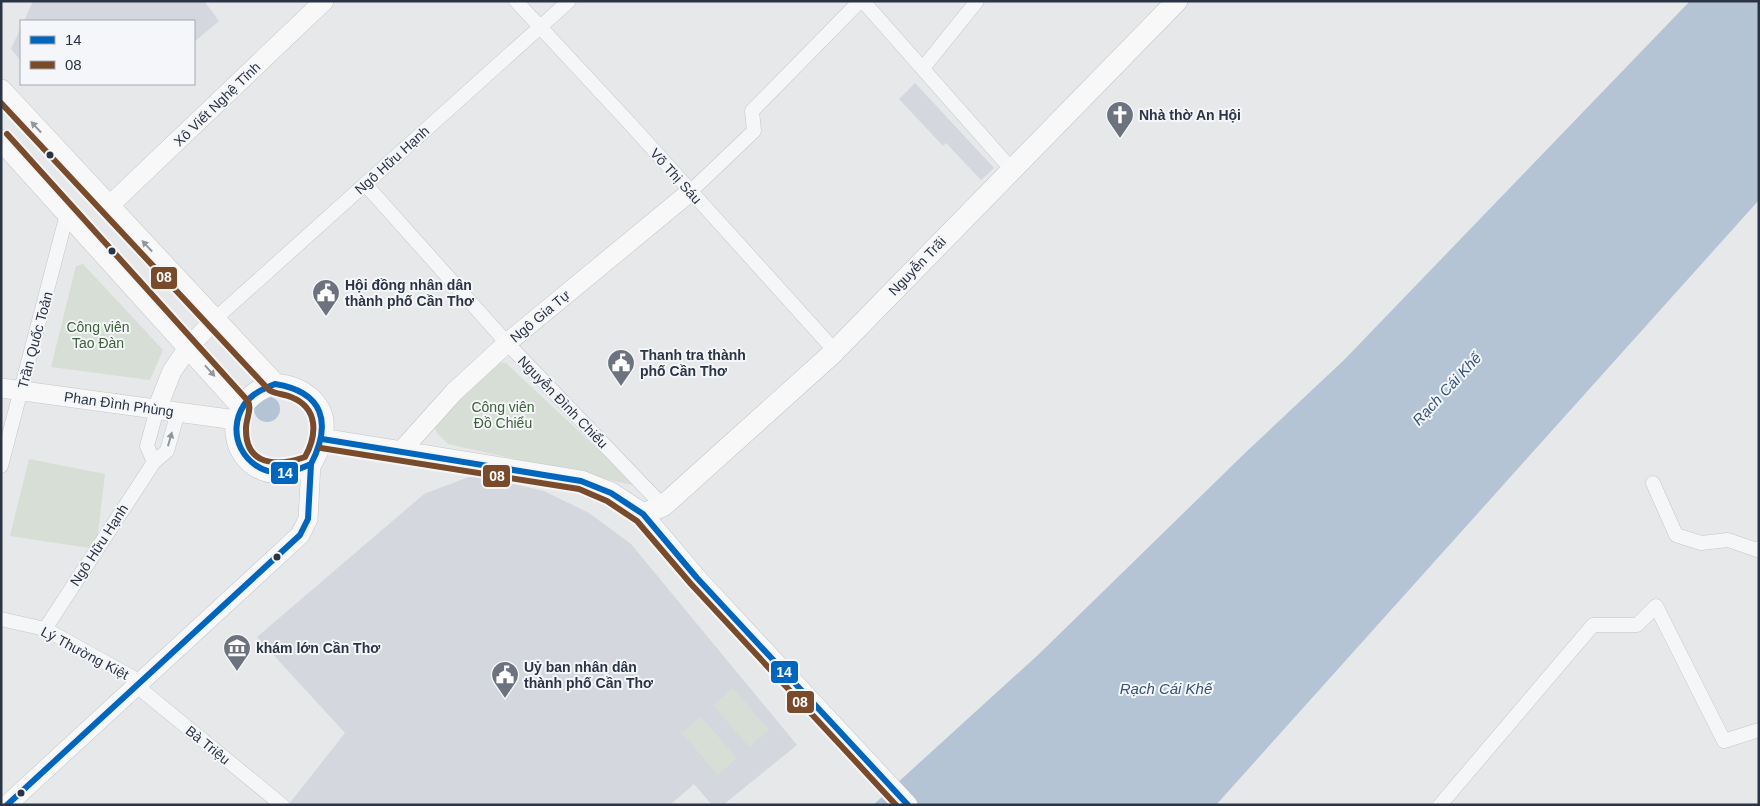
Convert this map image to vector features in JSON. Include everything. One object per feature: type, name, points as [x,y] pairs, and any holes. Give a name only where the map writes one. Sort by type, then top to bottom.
[{"type":"main road","name":"Nguyễn Trãi","points":[[653,510],[835,351],[1176,1]]},
{"type":"main road","points":[[1,90],[275,384]]},
{"type":"main road","points":[[1,140],[188,348],[239,413]]},
{"type":"main road","points":[[275,384],[296,388],[313,400],[320,412],[323,425],[322,439],[311,464],[293,471],[278,473],[263,470],[250,462],[241,450],[236,435],[239,413],[250,396],[262,388],[275,384]]},
{"type":"main road","points":[[322,439],[580,481],[653,510]]},
{"type":"street","name":"Xô Viết Nghệ Tĩnh","points":[[109,206],[324,1]]},
{"type":"street","name":"Võ Thị Sáu","points":[[516,1],[835,351]]},
{"type":"street","name":"Ngô Hữu Hạnh","points":[[215,319],[569,1]]},
{"type":"street","points":[[690,192],[754,131],[752,111],[862,1],[1012,170]]},
{"type":"street","points":[[922,68],[977,1]]},
{"type":"street","name":"Nguyễn Đình Chiểu","points":[[365,184],[653,510]]},
{"type":"street","name":"Ngô Gia Tự","points":[[401,451],[454,392],[507,343],[690,192]]},
{"type":"street","name":"Trần Quốc Toản","points":[[1,466],[67,214]]},
{"type":"street","points":[[154,462],[147,446],[157,409],[172,372],[188,348],[215,319]]},
{"type":"street","name":"Phan Đình Phùng","points":[[1,388],[178,412],[239,413]]},
{"type":"street","name":"Ngô Hữu Hạnh","points":[[45,629],[154,462],[167,451],[178,412]]},
{"type":"street","points":[[7,805],[139,681],[300,535],[308,519],[311,464]]},
{"type":"street","points":[[1653,483],[1676,535],[1701,543],[1728,540],[1744,547],[1757,550],[1759,548]]},
{"type":"street","points":[[653,510],[697,578],[908,805]]},
{"type":"street","points":[[1440,805],[1593,625],[1637,625],[1656,606],[1724,741],[1759,730]]},
{"type":"street","name":"Lý Thường Kiệt","points":[[1,619],[45,629],[139,681]]},
{"type":"street","name":"Bà Triệu","points":[[139,681],[144,692],[282,805]]},
{"type":"shaded area","points":[[33,1],[204,1],[219,21],[195,41],[195,20],[24,20]]},
{"type":"shaded area","points":[[20,29],[20,60],[11,49]]},
{"type":"shaded area","points":[[915,83],[994,168],[981,180],[946,143],[943,146],[899,99]]},
{"type":"shaded area","points":[[474,475],[544,491],[589,513],[631,544],[797,745],[723,805],[712,805],[694,784],[670,805],[289,804],[345,733],[257,637],[424,494]]},
{"type":"green space","name":"Công viên Tao Đàn","points":[[83,264],[163,350],[150,380],[51,367],[76,266]]},
{"type":"green space","name":"Công viên Đồ Chiểu","points":[[498,362],[506,363],[637,486],[448,444],[437,433],[434,424]]},
{"type":"green space","points":[[29,459],[105,474],[96,549],[10,536]]},
{"type":"green space","points":[[733,688],[769,730],[749,747],[713,705]]},
{"type":"green space","points":[[700,716],[737,758],[718,775],[682,733]]},
{"type":"water","name":"Rạch Cái Khế","points":[[1690,1],[1759,1],[1759,200],[1216,805],[873,805],[1039,654],[1244,454],[1344,360]]},
{"type":"water","points":[[267,396],[276,400],[280,409],[276,418],[267,422],[258,418],[254,409],[258,400]]},
{"type":"transit line","name":"08","points":[[1,103],[269,390],[291,397],[307,408],[311,415],[313,431],[312,440],[305,457],[284,462],[265,461],[257,457],[247,441],[248,401],[7,134]]},
{"type":"transit line","name":"14","points":[[275,384],[304,394],[313,402],[319,412],[322,423],[321,435],[311,464],[286,473],[266,470],[256,465],[247,458],[237,438],[239,416],[244,405],[258,392],[275,384]]},
{"type":"transit line","name":"14","points":[[322,439],[581,481],[611,493],[643,514],[697,578],[908,805]]},
{"type":"transit line","name":"08","points":[[321,448],[579,489],[607,501],[637,521],[691,584],[896,805]]},
{"type":"transit line","name":"14","points":[[7,805],[300,535],[308,519],[311,464]]},
{"type":"place","name":"Nhà thờ An Hội","points":[[1120,139]]},
{"type":"place","name":"Hội đồng nhân dân thành phố Cần Thơ","points":[[326,317]]},
{"type":"place","name":"Thanh tra thành phố Cần Thơ","points":[[621,387]]},
{"type":"place","name":"khám lớn Cần Thơ","points":[[237,672]]},
{"type":"place","name":"Uỷ ban nhân dân thành phố Cần Thơ","points":[[505,699]]}]
